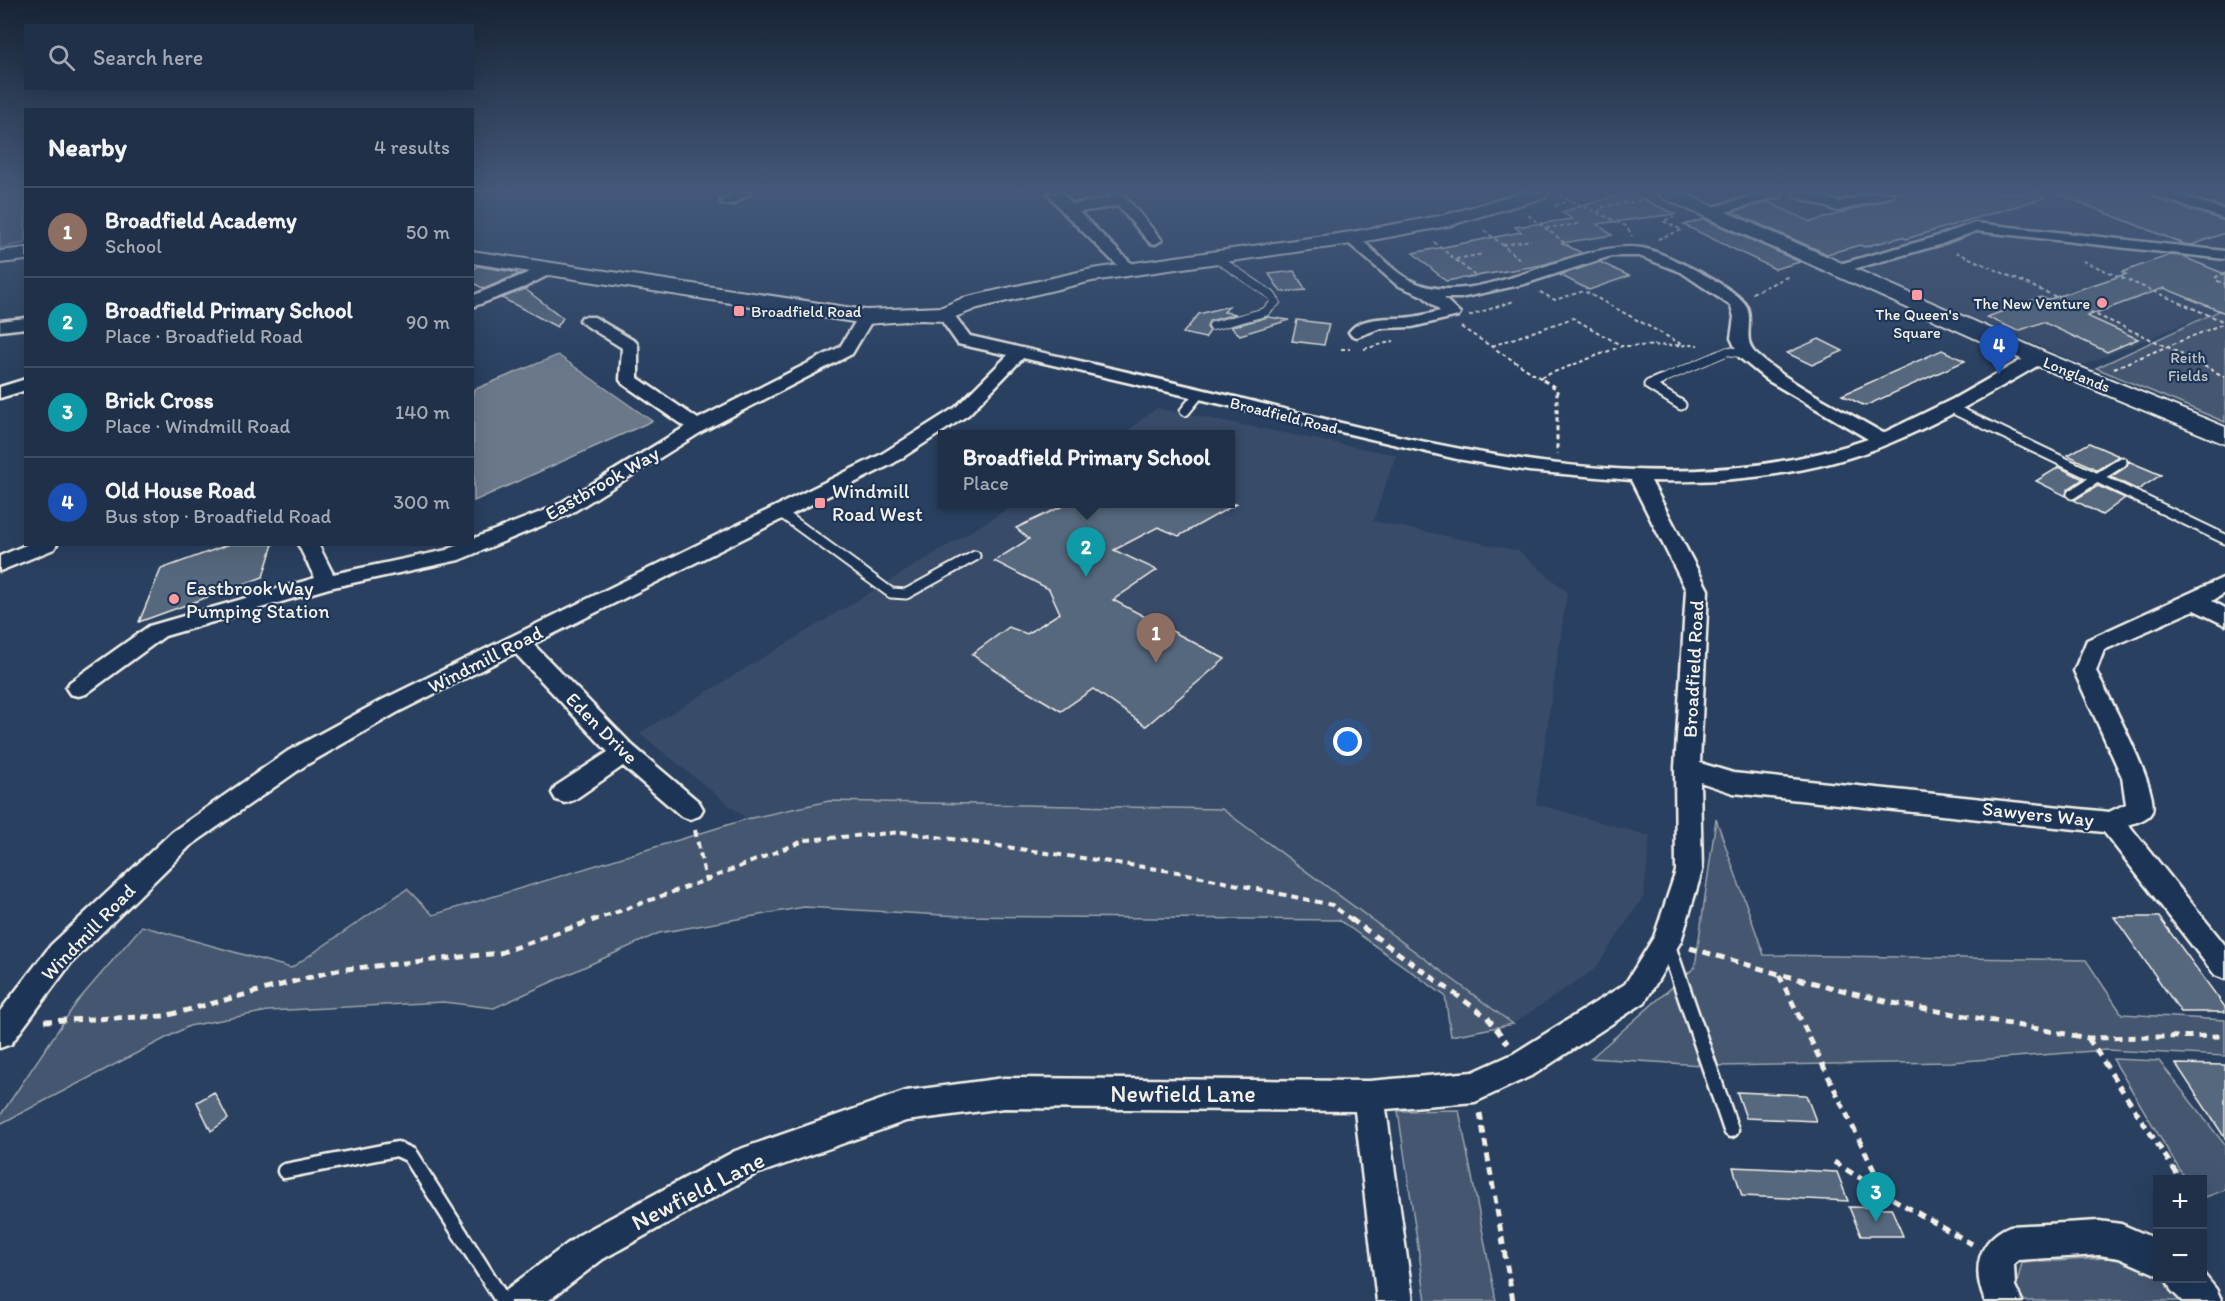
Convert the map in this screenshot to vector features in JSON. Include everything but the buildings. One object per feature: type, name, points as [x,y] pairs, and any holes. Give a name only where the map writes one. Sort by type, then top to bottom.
[{"type":"street","points":[[0,257],[24,254]]},
{"type":"street","points":[[1113,254],[1128,269]]},
{"type":"street","points":[[474,257],[866,317],[920,313],[945,314],[971,303],[1092,275],[1238,254]]},
{"type":"street","points":[[1357,332],[1379,323],[1448,318],[1452,313],[1429,293],[1402,282],[1369,254]]},
{"type":"street","points":[[1429,293],[1460,293],[1536,281],[1605,254]]},
{"type":"street","points":[[1650,254],[1686,269],[1738,304],[1742,316],[1739,338],[1744,349],[1773,376],[1883,440]]},
{"type":"street","name":"Longlands","points":[[1808,254],[2038,358],[2225,436]]},
{"type":"street","points":[[1841,268],[1892,254]]},
{"type":"street","points":[[2204,254],[2224,256]]},
{"type":"street","points":[[474,301],[520,284],[549,268]]},
{"type":"street","name":"Broadfield Road","points":[[945,314],[964,340],[1383,439],[1557,470],[1639,476],[1742,472],[1821,459],[1883,440],[1951,408],[2038,358]]},
{"type":"street","name":"Eastbrook Way","points":[[78,688],[157,631],[327,582],[452,555],[563,510],[697,427],[846,350],[866,317]]},
{"type":"street","points":[[588,320],[630,346],[629,380],[697,427]]},
{"type":"street","points":[[0,326],[24,323]]},
{"type":"street","name":"Windmill Road","points":[[4,1028],[61,954],[181,839],[297,758],[390,706],[887,459],[962,411],[1004,371],[1020,352]]},
{"type":"street","points":[[0,393],[24,385]]},
{"type":"street","name":"Broadfield Road","points":[[1639,476],[1697,590],[1687,768]]},
{"type":"street","points":[[0,564],[42,546]]},
{"type":"street","points":[[309,546],[327,582]]},
{"type":"street","name":"Sawyers Way","points":[[1687,768],[1733,783],[2111,822],[2140,809],[2134,777],[2085,671],[2095,645],[2195,601],[2225,584]]},
{"type":"street","points":[[2195,601],[2225,618]]},
{"type":"street","name":"Eden Drive","points":[[519,642],[624,753],[690,809]]},
{"type":"street","points":[[565,793],[624,753]]},
{"type":"street","name":"Newfield Lane","points":[[519,1301],[591,1247],[746,1162],[906,1106],[1004,1093],[1369,1096],[1475,1088],[1524,1064],[1635,993],[1667,941],[1689,872],[1687,768]]},
{"type":"street","points":[[2111,822],[2225,966]]},
{"type":"street","points":[[1369,1096],[1395,1301]]},
{"type":"street","points":[[2004,1301],[1998,1290],[1996,1257],[2010,1243],[2099,1238],[2121,1241],[2153,1256]]},
{"type":"street","points":[[2188,1283],[2204,1301]]},
{"type":"lane","points":[[1213,326],[1265,312],[1276,302],[1271,295],[1215,257]]},
{"type":"lane","points":[[1681,405],[1649,385],[1728,351],[1744,349]]},
{"type":"lane","points":[[1185,411],[1199,394]]},
{"type":"lane","points":[[1951,408],[2225,538]]},
{"type":"lane","points":[[2072,494],[2122,462]]},
{"type":"lane","points":[[780,512],[891,594],[906,594],[975,556]]},
{"type":"lane","points":[[1667,941],[1731,1130]]},
{"type":"lane","points":[[285,1171],[397,1149],[410,1155],[503,1301]]},
{"type":"path","points":[[1448,254],[1489,287]]},
{"type":"path","points":[[1455,259],[1483,254]]},
{"type":"path","points":[[1510,254],[1555,300],[1584,291],[1684,345]]},
{"type":"path","points":[[1578,254],[1586,260]]},
{"type":"path","points":[[1960,254],[2168,347],[2225,377]]},
{"type":"path","points":[[2083,261],[2225,322]]},
{"type":"path","points":[[2225,273],[2216,277],[2216,280],[2225,284]]},
{"type":"path","points":[[1731,299],[1740,299],[1790,276]]},
{"type":"path","points":[[1448,318],[1518,300]]},
{"type":"path","points":[[1448,318],[1557,389],[1557,470]]},
{"type":"path","points":[[1491,346],[1573,318],[1622,346]]},
{"type":"path","points":[[2088,378],[2225,322]]},
{"type":"path","points":[[1540,377],[1622,346],[1684,345],[1744,349]]},
{"type":"path","points":[[690,809],[706,880]]},
{"type":"path","points":[[4,1028],[165,1016],[337,970],[500,953],[706,880],[806,840],[903,832],[1178,872],[1332,905],[1487,1017],[1524,1064]]},
{"type":"path","points":[[1667,941],[1779,974],[1893,1003],[2088,1038],[2225,1036]]},
{"type":"path","points":[[1779,974],[1886,1195]]},
{"type":"path","points":[[2088,1038],[2178,1175]]},
{"type":"path","points":[[1475,1088],[1514,1301]]},
{"type":"path","points":[[1834,1162],[1886,1195],[1996,1257]]},
{"type":"shaded area","points":[[1824,254],[2225,254],[2225,307],[2084,365]]},
{"type":"shaded area","points":[[558,355],[652,421],[474,501],[474,390]]},
{"type":"shaded area","points":[[1157,408],[1396,455],[1373,521],[1519,551],[1567,592],[1536,804],[1650,836],[1644,896],[1595,969],[1513,1024],[1222,809],[829,801],[747,819],[639,733],[1009,508],[1235,508],[1235,430],[1128,430]]},
{"type":"green space","name":"Reith Fields","points":[[2225,308],[2225,422],[2096,368]]},
{"type":"green space","points":[[829,801],[1222,809],[1513,1024],[1451,1036],[1445,996],[1339,920],[960,916],[804,907],[659,933],[494,1008],[443,1002],[268,1011],[189,1026],[0,1124],[0,1116],[77,1002],[142,926],[291,968],[407,889],[433,915],[747,819]]},
{"type":"green space","points":[[1716,819],[1764,955],[2086,960],[2122,1014],[2225,1020],[2225,1056],[2107,1050],[1951,1062],[1718,1066],[1591,1058],[1695,967]]},
{"type":"green space","points":[[2113,1059],[2159,1061],[2225,1145],[2225,1190],[2207,1197],[2207,1175],[2183,1175]]},
{"type":"green space","points":[[1459,1110],[1496,1301],[1426,1301],[1398,1111]]},
{"type":"green space","points":[[2122,1257],[2153,1272],[2153,1283],[2166,1283],[2184,1301],[2017,1301],[2014,1294],[2022,1263]]},
{"type":"place","name":"The Queen's Square","points":[[1917,295]]},
{"type":"place","name":"The New Venture","points":[[2102,303]]},
{"type":"place","name":"Broadfield Road","points":[[739,311]]},
{"type":"place","name":"Old House Road","points":[[1999,375]]},
{"type":"place","name":"Windmill Road West","points":[[820,503]]},
{"type":"place","name":"Broadfield Primary School","points":[[1086,577]]},
{"type":"place","name":"Eastbrook Way Pumping Station","points":[[174,599]]},
{"type":"place","name":"Broadfield Academy","points":[[1156,663]]},
{"type":"place","name":"Brick Cross","points":[[1876,1222]]}]
